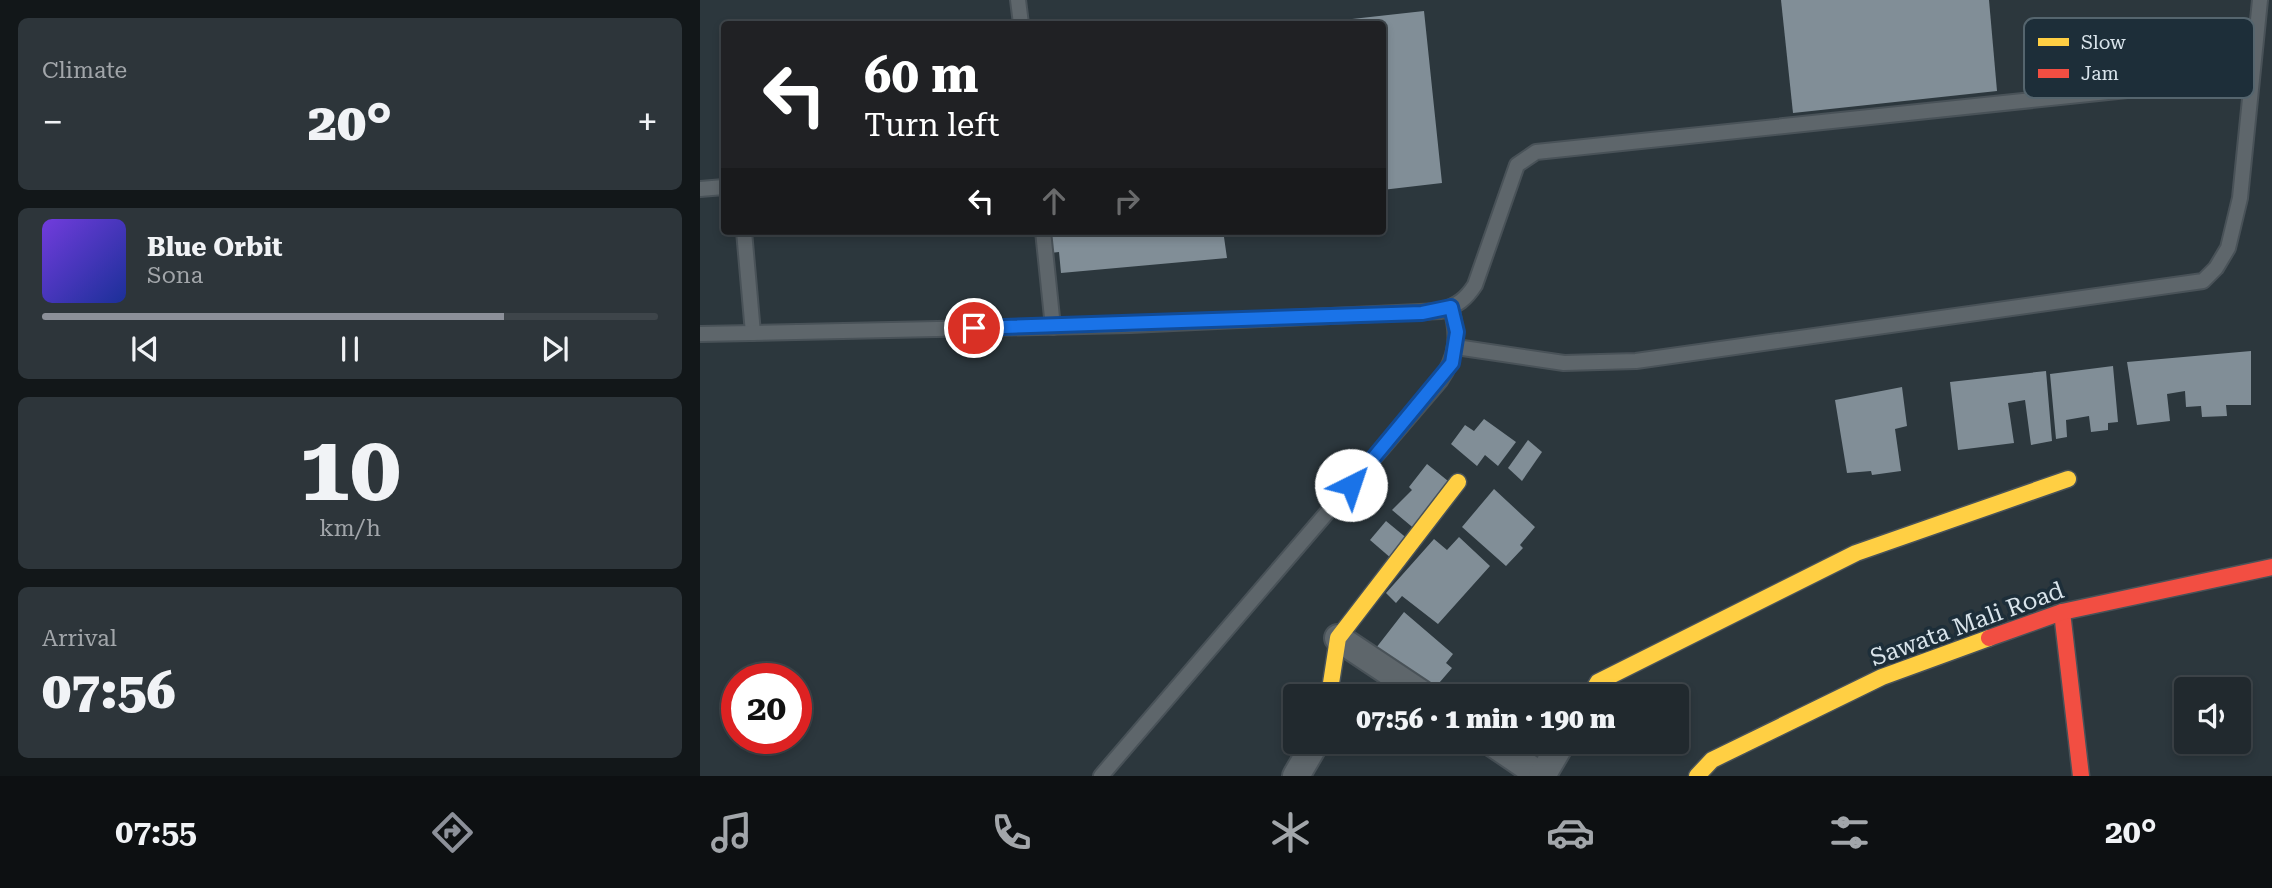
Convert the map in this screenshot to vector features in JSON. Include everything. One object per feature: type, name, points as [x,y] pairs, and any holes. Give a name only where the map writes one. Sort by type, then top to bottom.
[{"type":"street","points":[[1597,684],[1856,553],[2068,479]]},
{"type":"street","points":[[1331,684],[1338,638],[1458,482]]},
{"type":"street","name":"Sawata Mali Road","points":[[1697,776],[1712,760],[1882,677],[2062,612],[2272,567]]},
{"type":"street","points":[[2062,612],[2081,776]]},
{"type":"street","points":[[1338,638],[1406,684]]},
{"type":"street","points":[[1296,776],[1309,754]]},
{"type":"street","points":[[1509,754],[1542,776],[1555,754]]},
{"type":"lane","points":[[1018,0],[1021,21]]},
{"type":"lane","points":[[2254,58],[2260,0]]},
{"type":"lane","points":[[700,334],[1053,327],[1422,313],[1451,307],[1467,297],[1475,285],[1517,164],[1536,152],[2052,98]]},
{"type":"lane","points":[[1456,347],[1564,363],[1636,360],[2203,281],[2217,268],[2228,248],[2240,198],[2250,98]]},
{"type":"lane","points":[[700,189],[721,187]]},
{"type":"lane","points":[[744,235],[753,333]]},
{"type":"lane","points":[[1043,235],[1053,327]]},
{"type":"lane","points":[[1101,776],[1440,381],[1452,363],[1456,347],[1457,328],[1451,307]]},
{"type":"building","points":[[1781,0],[1989,0],[1997,91],[1793,113]]},
{"type":"building","points":[[1424,11],[1442,183],[1386,190],[1386,21],[1334,21]]},
{"type":"building","points":[[1048,235],[1232,236],[1224,237],[1227,258],[1061,273],[1059,252],[1050,253]]},
{"type":"building","points":[[2251,351],[2251,405],[2226,405],[2227,416],[2202,417],[2201,406],[2186,407],[2185,391],[2167,394],[2170,421],[2137,425],[2127,362]]},
{"type":"building","points":[[2113,366],[2118,422],[2108,423],[2108,430],[2091,432],[2089,416],[2066,420],[2067,437],[2056,439],[2050,374]]},
{"type":"building","points":[[2046,371],[2052,441],[2031,445],[2025,400],[2008,403],[2014,443],[1958,450],[1950,382]]},
{"type":"building","points":[[1902,387],[1907,426],[1895,429],[1901,471],[1872,475],[1871,471],[1847,473],[1835,400]]},
{"type":"building","points":[[1484,419],[1516,442],[1498,466],[1485,455],[1477,466],[1451,444],[1465,425],[1474,431]]},
{"type":"building","points":[[1528,440],[1542,452],[1522,481],[1508,468]]},
{"type":"building","points":[[1427,464],[1453,485],[1417,531],[1392,510],[1412,490],[1409,487]]},
{"type":"building","points":[[1494,489],[1535,527],[1520,545],[1523,548],[1506,566],[1462,527]]},
{"type":"building","points":[[1386,521],[1409,540],[1392,559],[1370,540]]},
{"type":"building","points":[[1459,537],[1490,566],[1438,624],[1402,596],[1396,603],[1386,593],[1434,539],[1447,550]]},
{"type":"building","points":[[1404,612],[1453,654],[1446,663],[1452,668],[1438,684],[1425,684],[1376,648]]},
{"type":"traffic: slow","points":[[1597,684],[1856,553],[2068,479]]},
{"type":"traffic: slow","points":[[1331,684],[1338,638],[1458,482]]},
{"type":"traffic: slow","points":[[1697,776],[1712,760],[1882,677],[1989,638]]},
{"type":"traffic: jam","points":[[1989,638],[2062,612],[2272,567]]},
{"type":"traffic: jam","points":[[2062,612],[2081,776]]},
{"type":"route","points":[[974,328],[1130,325],[1422,313],[1451,307],[1457,328],[1452,363],[1440,381],[1351,485]]}]
